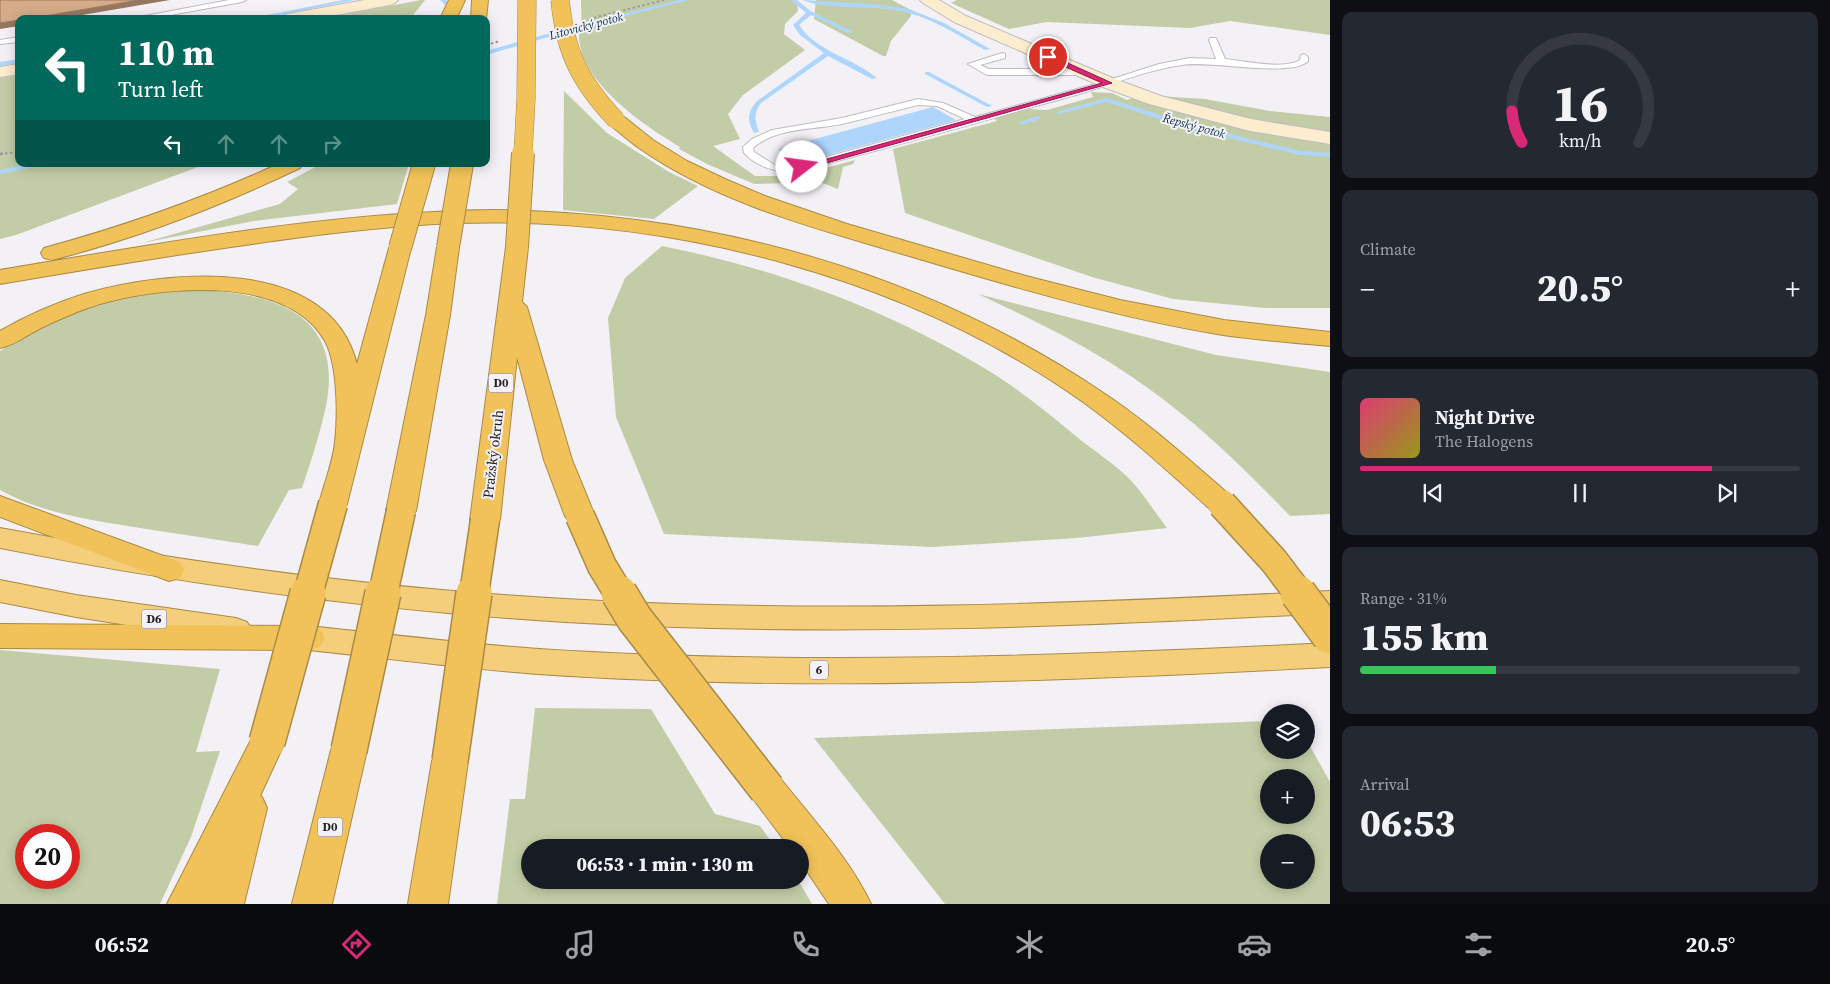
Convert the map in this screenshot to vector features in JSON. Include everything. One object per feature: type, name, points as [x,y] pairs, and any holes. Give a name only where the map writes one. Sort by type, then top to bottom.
[{"type":"highway","points":[[450,15],[458,0]]},
{"type":"highway","points":[[456,15],[458,0]]},
{"type":"highway","points":[[479,15],[480,0]]},
{"type":"highway","name":"Pražský okruh","points":[[428,904],[485,520],[517,247],[526,99],[527,0]]},
{"type":"highway","points":[[560,0],[562,29],[570,57],[589,89],[603,106],[629,132],[646,144],[712,179],[781,208],[827,224],[1090,302],[1214,328],[1258,334],[1330,339]]},
{"type":"highway","points":[[0,267],[81,245],[153,222],[287,167]]},
{"type":"highway","points":[[224,904],[423,167]]},
{"type":"highway","name":"D0","points":[[312,904],[349,750],[401,511],[438,315],[461,167]]},
{"type":"highway","points":[[0,277],[330,227],[418,219],[492,216],[533,217],[617,225],[691,235],[766,251],[842,272],[924,303],[990,334],[1056,372],[1121,416],[1186,469],[1222,504],[1274,561],[1330,636]]},
{"type":"highway","points":[[0,341],[52,313],[120,292],[191,283],[233,284],[268,291],[311,310],[337,339],[346,378],[349,444]]},
{"type":"highway","points":[[511,293],[558,460],[602,566],[634,618],[820,858],[852,904]]},
{"type":"highway","points":[[0,506],[169,570]]},
{"type":"highway","points":[[0,538],[169,570],[258,582],[456,603],[560,610],[718,617],[980,617],[1134,612],[1330,602]]},
{"type":"highway","name":"D6","points":[[0,591],[154,619],[223,629],[309,638]]},
{"type":"highway","points":[[0,636],[309,638]]},
{"type":"highway","name":"6","points":[[309,638],[538,661],[764,670],[998,669],[1153,664],[1330,654]]},
{"type":"highway","points":[[187,904],[224,833],[267,742]]},
{"type":"main road","points":[[309,15],[390,0]]},
{"type":"main road","points":[[928,0],[960,18],[1109,83],[1155,100],[1219,118],[1275,130],[1330,138]]},
{"type":"main road","points":[[0,72],[15,70]]},
{"type":"lane","points":[[156,15],[242,0]]},
{"type":"lane","points":[[0,42],[15,39]]},
{"type":"lane","points":[[1213,40],[1221,61]]},
{"type":"lane","points":[[1002,56],[972,64],[987,72],[1083,72]]},
{"type":"lane","points":[[974,120],[943,104],[927,101],[918,102],[832,123],[808,125],[772,134],[753,141],[748,147],[749,153],[766,166],[788,169],[974,120],[1137,74],[1186,62],[1221,61],[1271,66],[1302,63],[1304,57]]},
{"type":"path","points":[[0,154],[15,152]]},
{"type":"green space","points":[[421,0],[425,0],[413,15],[342,15]]},
{"type":"green space","points":[[581,0],[797,0],[798,11],[785,24],[784,34],[805,50],[743,95],[728,114],[740,139],[713,146],[755,176],[797,176],[855,160],[853,164],[843,167],[838,189],[820,182],[754,184],[707,164],[679,149],[680,147],[632,115],[601,85],[589,69],[582,52],[579,34],[581,28]]},
{"type":"green space","points":[[816,0],[892,0],[911,10],[911,16],[891,41],[886,56],[883,56],[814,19]]},
{"type":"green space","points":[[957,0],[1330,0],[1330,35],[1230,21],[1190,28],[1046,22],[1009,29],[951,3]]},
{"type":"green space","points":[[15,76],[15,167],[198,167],[16,235],[0,239],[0,78]]},
{"type":"green space","points":[[564,91],[607,133],[669,172],[698,186],[654,219],[563,210]]},
{"type":"green space","points":[[1091,92],[1112,93],[1127,100],[1142,95],[1205,99],[1270,111],[1330,117],[1330,308],[1265,308],[1173,299],[1092,277],[905,213],[893,149],[997,121],[994,118],[1027,109],[1047,110],[1093,97]]},
{"type":"green space","points":[[315,167],[408,167],[397,204],[254,221],[142,243],[280,204],[298,189],[287,182]]},
{"type":"green space","points":[[662,246],[748,267],[831,294],[912,329],[951,349],[1012,386],[1115,466],[1135,485],[1167,528],[1077,538],[932,547],[664,534],[616,417],[608,318],[625,278]]},
{"type":"green space","points":[[192,290],[251,296],[277,304],[298,315],[315,332],[326,353],[329,381],[324,415],[302,488],[289,490],[258,546],[68,515],[33,505],[0,490],[0,351],[44,325],[67,314],[92,306],[141,295]]},
{"type":"green space","points":[[978,294],[1216,355],[1330,372],[1330,514],[1290,516],[1221,448],[1145,386],[1085,348],[1043,325]]},
{"type":"green space","points":[[0,650],[220,669],[196,752],[220,751],[191,837],[160,904],[0,904]]},
{"type":"green space","points":[[535,708],[651,709],[715,814],[760,826],[769,839],[521,839],[521,889],[803,889],[812,904],[497,904],[510,799],[525,799]]},
{"type":"green space","points":[[1260,721],[1260,759],[1315,759],[1315,755],[1330,782],[1330,904],[945,904],[814,738]]},
{"type":"water","points":[[933,107],[956,120],[799,163],[778,149]]},
{"type":"building","points":[[0,0],[139,0],[51,15],[15,15],[15,21],[0,23]]},
{"type":"waterway","points":[[271,15],[352,0]]},
{"type":"waterway","points":[[443,0],[457,15]]},
{"type":"waterway","name":"Litovický potok","points":[[490,52],[581,26],[686,0]]},
{"type":"waterway","name":"Řepský potok","points":[[794,0],[810,13]]},
{"type":"waterway","points":[[806,0],[883,6],[907,10],[942,24],[987,49]]},
{"type":"waterway","name":"Řepský potok","points":[[810,13],[850,32]]},
{"type":"waterway","points":[[810,13],[796,25],[802,34],[828,53]]},
{"type":"waterway","points":[[756,132],[752,113],[759,102],[828,53]]},
{"type":"waterway","points":[[828,53],[874,78]]},
{"type":"waterway","points":[[0,64],[15,62]]},
{"type":"waterway","name":"Řepský potok","points":[[927,73],[989,106]]},
{"type":"waterway","name":"Řepský potok","points":[[1059,112],[1107,100],[1187,126],[1300,153],[1330,155]]},
{"type":"waterway","name":"Řepský potok","points":[[1021,123],[1038,118]]},
{"type":"waterway","name":"Litovický potok","points":[[0,172],[25,167]]},
{"type":"route","points":[[802,167],[1109,83],[1048,57]]}]
